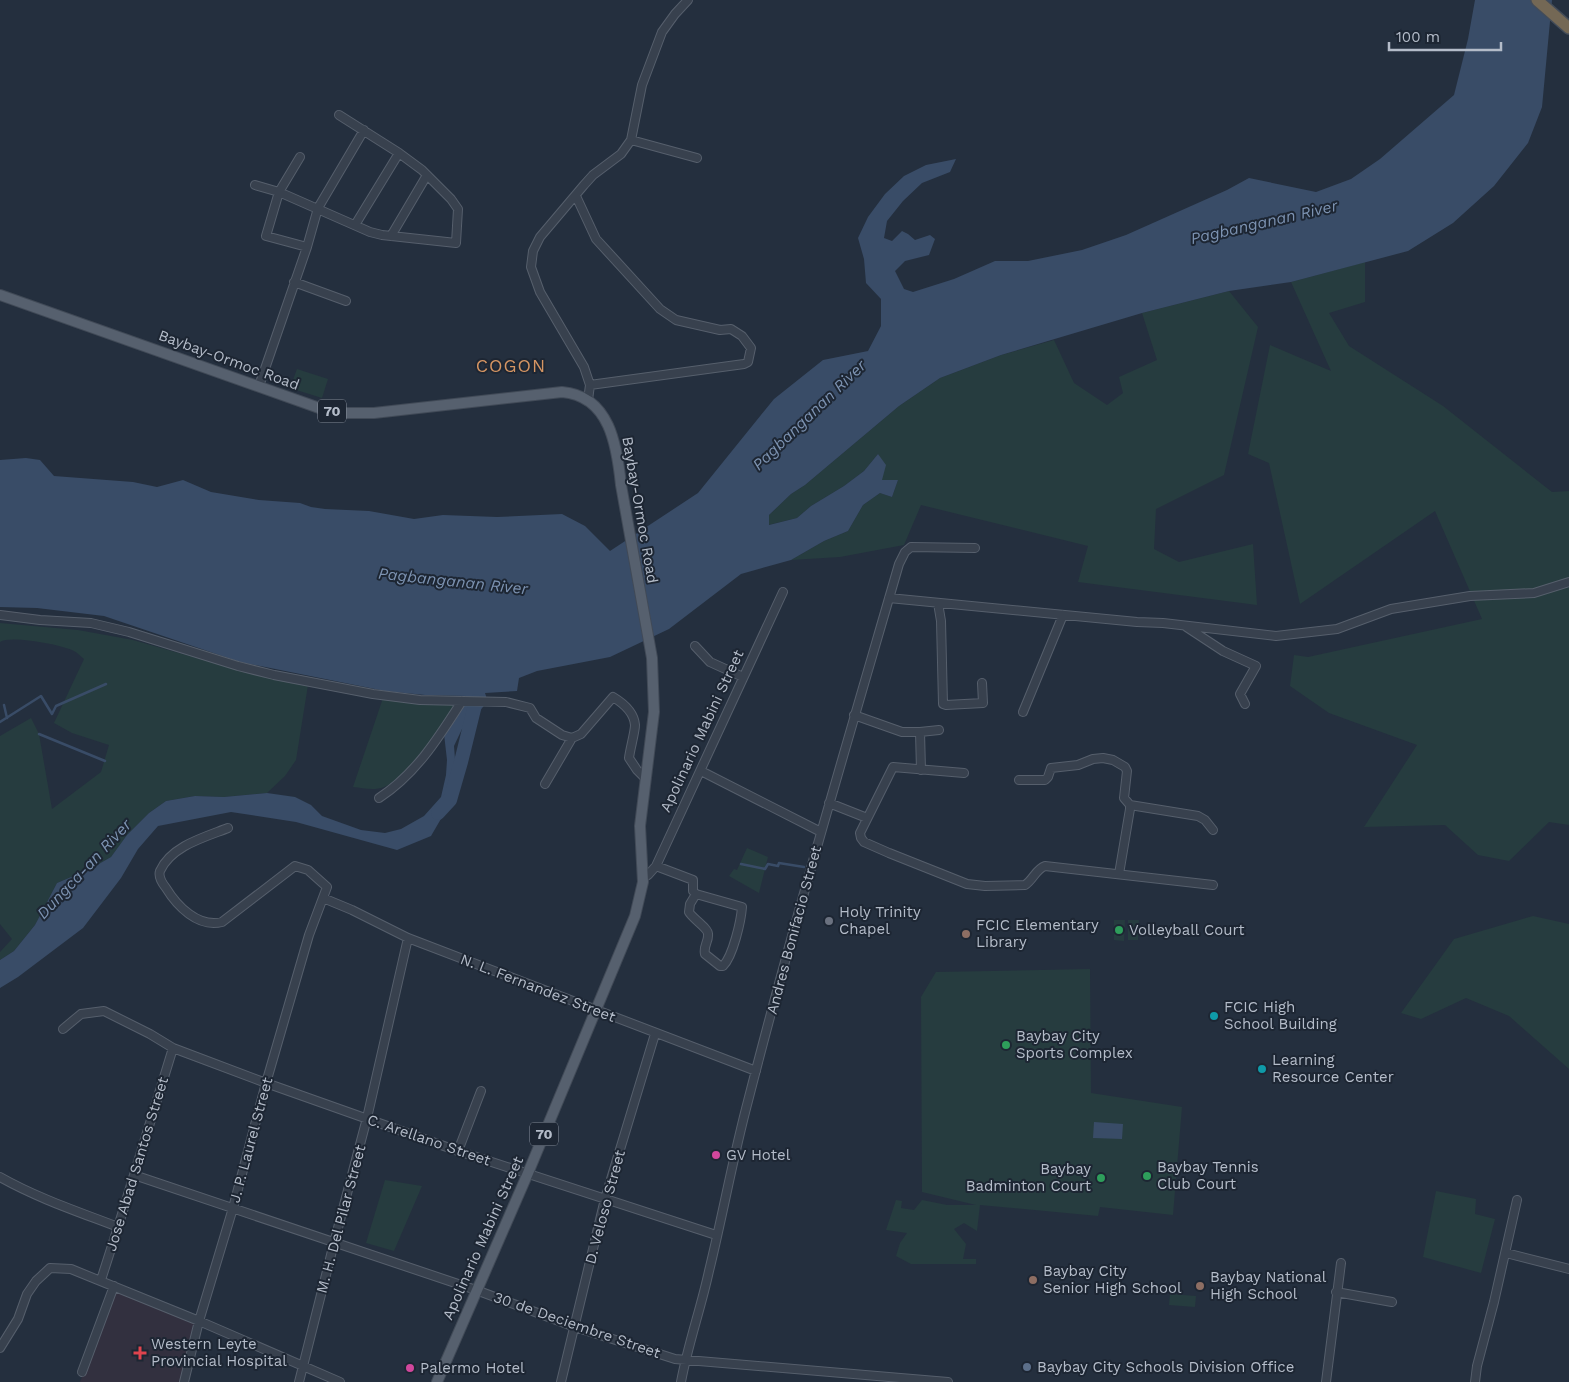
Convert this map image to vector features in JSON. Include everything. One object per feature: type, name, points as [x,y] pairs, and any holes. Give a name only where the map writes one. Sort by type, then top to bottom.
[{"type":"highway","points":[[1537,0],[1569,28]]},
{"type":"main road","name":"Baybay-Ormoc Road","points":[[0,295],[322,409],[346,413],[374,413],[562,392],[577,395],[588,400],[611,430],[619,462],[621,485],[652,658],[654,712],[640,826],[643,879]]},
{"type":"main road","name":"Apolinario Mabini Street","points":[[436,1382],[528,1173],[596,1011],[634,916],[643,879]]},
{"type":"street","points":[[588,400],[590,385],[584,367],[540,292],[531,267],[533,251],[540,238],[593,175],[621,154],[630,140],[642,85],[662,32],[688,0]]},
{"type":"street","points":[[255,184],[318,208],[370,232],[456,243],[458,209],[451,199],[427,175],[399,153],[339,115]]},
{"type":"street","points":[[259,386],[307,247],[318,208],[364,130]]},
{"type":"street","points":[[630,140],[697,158]]},
{"type":"street","points":[[355,225],[399,153]]},
{"type":"street","points":[[300,157],[279,192],[266,236],[307,247]]},
{"type":"street","points":[[390,236],[427,175]]},
{"type":"street","points":[[576,196],[596,239],[660,309],[676,320],[720,330],[731,329],[742,336],[751,348],[748,362],[744,364],[590,385]]},
{"type":"street","points":[[294,282],[346,301]]},
{"type":"street","name":"Andres Bonifacio Street","points":[[682,1382],[685,1359],[709,1271],[756,1071],[828,803],[899,564],[908,548],[975,548]]},
{"type":"street","points":[[889,598],[1184,625],[1276,636],[1337,629],[1391,609],[1470,596],[1534,593],[1569,582]]},
{"type":"street","name":"Apolinario Mabini Street","points":[[643,879],[656,866],[783,592]]},
{"type":"street","points":[[938,603],[941,621],[943,704],[983,702],[982,684]]},
{"type":"street","points":[[0,615],[91,623],[128,632],[238,666],[274,675],[373,694],[420,700],[490,700],[506,702],[530,708],[536,718],[562,735],[572,738]]},
{"type":"street","points":[[1023,712],[1063,615]]},
{"type":"street","points":[[1184,625],[1223,651],[1256,666],[1240,694],[1244,704]]},
{"type":"street","points":[[695,646],[710,662],[743,677]]},
{"type":"street","points":[[545,784],[572,738],[581,734],[613,697],[623,703],[630,713],[635,726],[629,758],[645,778]]},
{"type":"street","points":[[379,798],[397,787],[427,752],[464,700]]},
{"type":"street","points":[[854,715],[902,732],[940,730]]},
{"type":"street","points":[[920,732],[921,770]]},
{"type":"street","points":[[1018,780],[1045,780],[1051,768],[1078,765],[1098,758],[1108,759],[1127,770],[1124,798],[1130,805],[1200,817],[1213,830]]},
{"type":"street","points":[[964,773],[895,766],[892,768],[860,832],[862,840],[889,853],[972,885],[1025,885],[1039,869],[1045,866],[1213,885]]},
{"type":"street","points":[[700,771],[821,832]]},
{"type":"street","points":[[828,803],[867,818]]},
{"type":"street","points":[[1119,874],[1130,805]]},
{"type":"street","points":[[228,828],[177,850],[162,867],[159,873],[160,879],[171,898],[182,910],[207,922],[215,924],[222,922],[295,866],[308,870],[324,883],[327,887],[323,898]]},
{"type":"street","points":[[656,866],[693,880],[693,891],[696,894],[742,907],[739,926],[724,966],[720,966],[705,954],[704,948],[709,934],[689,912],[690,904],[696,894]]},
{"type":"street","name":"N. L. Fernandez Street","points":[[323,898],[408,938],[756,1071]]},
{"type":"street","name":"J. P. Laurel Street","points":[[184,1382],[199,1320],[233,1208],[266,1083],[309,935],[323,898]]},
{"type":"street","name":"M. H. Del Pilar Street","points":[[299,1382],[367,1118],[408,938]]},
{"type":"street","name":"C. Arellano Street","points":[[63,1028],[81,1014],[104,1011],[173,1048],[266,1083],[458,1151],[716,1235]]},
{"type":"street","name":"D. Veloso Street","points":[[561,1382],[605,1199],[655,1034]]},
{"type":"street","name":"Jose Abad Santos Street","points":[[101,1280],[173,1048]]},
{"type":"street","points":[[458,1151],[481,1091]]},
{"type":"street","name":"30 de Deciembre Street","points":[[134,1175],[476,1290],[575,1327],[675,1359],[912,1381],[948,1382]]},
{"type":"street","points":[[0,1177],[74,1210],[118,1227]]},
{"type":"street","points":[[1475,1382],[1477,1366],[1506,1253],[1517,1200]]},
{"type":"street","points":[[1506,1253],[1569,1269]]},
{"type":"street","points":[[1326,1382],[1341,1264]]},
{"type":"street","points":[[0,1348],[18,1319],[27,1294],[36,1281],[50,1268],[72,1269],[199,1320],[340,1382]]},
{"type":"street","points":[[82,1372],[114,1286]]},
{"type":"street","points":[[1336,1292],[1392,1302]]},
{"type":"shaded area","name":"Western Leyte Provincial Hospital","points":[[116,1291],[196,1324],[180,1382],[80,1382]]},
{"type":"green space","points":[[1365,262],[1365,302],[1329,313],[1349,346],[1443,406],[1552,492],[1569,491],[1569,825],[1549,822],[1509,861],[1478,855],[1445,825],[1364,827],[1417,745],[1329,713],[1290,686],[1294,655],[1308,657],[1482,619],[1435,511],[1300,604],[1269,463],[1248,454],[1270,345],[1331,371],[1291,282]]},
{"type":"green space","points":[[1229,291],[1258,327],[1224,475],[1156,509],[1154,549],[1179,562],[1253,544],[1257,605],[1078,582],[1088,546],[921,505],[904,545],[840,557],[791,560],[824,541],[848,531],[863,505],[880,493],[892,497],[898,480],[882,480],[878,454],[864,471],[811,506],[797,518],[768,525],[769,515],[791,494],[805,485],[899,406],[940,378],[1001,355],[1054,340],[1074,383],[1107,405],[1123,393],[1119,377],[1157,360],[1142,313]]},
{"type":"green space","points":[[297,369],[328,379],[322,398],[290,388]]},
{"type":"green space","points":[[0,623],[78,630],[133,640],[246,672],[308,685],[296,760],[285,776],[267,793],[224,797],[195,796],[166,801],[149,813],[127,835],[111,857],[90,869],[57,883],[35,925],[14,951],[0,960],[0,952],[12,939],[0,924],[0,736],[31,718],[39,734],[52,809],[101,772],[109,745],[72,733],[54,723],[84,659],[74,651],[48,644],[25,640],[6,640],[0,642]]},
{"type":"green space","points":[[383,698],[436,705],[457,704],[423,750],[393,782],[376,789],[353,787]]},
{"type":"green space","points":[[747,848],[768,857],[759,893],[729,876],[734,869],[737,870]]},
{"type":"green space","points":[[1533,916],[1569,924],[1569,1069],[1509,1016],[1466,998],[1421,1019],[1401,1013],[1454,939]]},
{"type":"green space","name":"Volleyball Court","points":[[1114,920],[1125,920],[1124,941],[1114,940]]},
{"type":"green space","name":"Volleyball Court","points":[[1128,920],[1139,920],[1138,940],[1128,940]]},
{"type":"green space","name":"Baybay City Sports Complex","points":[[1090,969],[1091,1093],[1182,1107],[1173,1215],[1100,1207],[1098,1216],[980,1205],[977,1231],[964,1223],[954,1229],[966,1244],[963,1259],[976,1259],[976,1264],[911,1264],[896,1256],[900,1243],[907,1233],[886,1230],[896,1200],[902,1201],[901,1208],[914,1210],[922,1200],[947,1205],[976,1205],[922,1192],[921,997],[936,972]]},
{"type":"green space","points":[[385,1180],[422,1186],[394,1251],[366,1243]]},
{"type":"green space","points":[[1436,1191],[1476,1199],[1475,1214],[1495,1219],[1481,1273],[1423,1257]]},
{"type":"green space","points":[[1170,1294],[1196,1296],[1195,1307],[1169,1305]]},
{"type":"water","name":"Pagbanganan River","points":[[1475,0],[1552,0],[1542,107],[1528,143],[1494,186],[1453,223],[1408,251],[1291,282],[1229,291],[1142,313],[1001,355],[940,378],[899,406],[805,485],[791,494],[769,515],[769,525],[797,518],[811,506],[864,471],[878,454],[886,465],[882,480],[898,480],[892,497],[880,493],[863,505],[848,531],[824,541],[791,560],[741,574],[669,629],[610,657],[537,671],[519,678],[517,691],[485,693],[487,699],[483,707],[462,729],[454,746],[456,772],[449,805],[431,836],[397,850],[296,822],[231,812],[158,826],[138,849],[121,878],[83,928],[18,977],[0,988],[0,960],[14,951],[35,925],[57,883],[90,869],[111,857],[127,835],[149,813],[166,801],[195,796],[224,797],[267,793],[295,797],[311,805],[322,816],[361,830],[385,833],[401,829],[424,816],[441,797],[447,760],[444,734],[467,702],[466,696],[425,695],[385,691],[240,662],[104,616],[37,608],[0,607],[0,460],[26,458],[40,460],[54,476],[133,482],[157,487],[183,480],[211,492],[259,500],[300,503],[325,509],[369,511],[414,519],[443,515],[497,517],[562,514],[585,526],[610,551],[698,493],[774,399],[823,360],[868,351],[881,326],[881,299],[866,283],[864,259],[858,238],[868,217],[885,194],[904,176],[926,165],[956,159],[950,172],[922,183],[903,201],[887,221],[884,238],[892,241],[902,231],[915,240],[930,235],[935,239],[929,255],[905,261],[895,271],[904,289],[913,292],[954,279],[995,261],[1028,261],[1082,250],[1126,235],[1227,190],[1249,178],[1316,192],[1351,179],[1380,159],[1454,95],[1468,39]]},
{"type":"water","points":[[1094,1122],[1123,1124],[1122,1139],[1093,1138]]},
{"type":"waterway","points":[[0,722],[41,696],[52,714],[56,706],[106,684]]},
{"type":"waterway","name":"Dungca-an River","points":[[438,813],[450,800],[476,701]]},
{"type":"waterway","points":[[4,705],[7,718]]},
{"type":"waterway","points":[[39,734],[105,761]]},
{"type":"waterway","points":[[741,864],[765,869],[768,864],[778,866],[779,863],[804,867]]},
{"type":"place","name":"Holy Trinity Chapel","points":[[829,921]]},
{"type":"place","name":"Volleyball Court","points":[[1119,930]]},
{"type":"place","name":"FCIC Elementary Library","points":[[966,934]]},
{"type":"place","name":"FCIC High School Building","points":[[1214,1016]]},
{"type":"place","name":"Baybay City Sports Complex","points":[[1006,1045]]},
{"type":"place","name":"Learning Resource Center","points":[[1262,1069]]},
{"type":"place","name":"GV Hotel","points":[[716,1155]]},
{"type":"place","name":"Baybay Tennis Club Court","points":[[1147,1176]]},
{"type":"place","name":"Baybay Badminton Court","points":[[1101,1178]]},
{"type":"place","name":"Baybay City Senior High School","points":[[1033,1280]]},
{"type":"place","name":"Baybay National High School","points":[[1200,1286]]},
{"type":"place","name":"Western Leyte Provincial Hospital","points":[[140,1353]]},
{"type":"place","name":"Baybay City Schools Division Office","points":[[1027,1367]]},
{"type":"place","name":"Palermo Hotel","points":[[410,1368]]},
{"type":"district","name":"COGON","points":[[511,365]]}]
